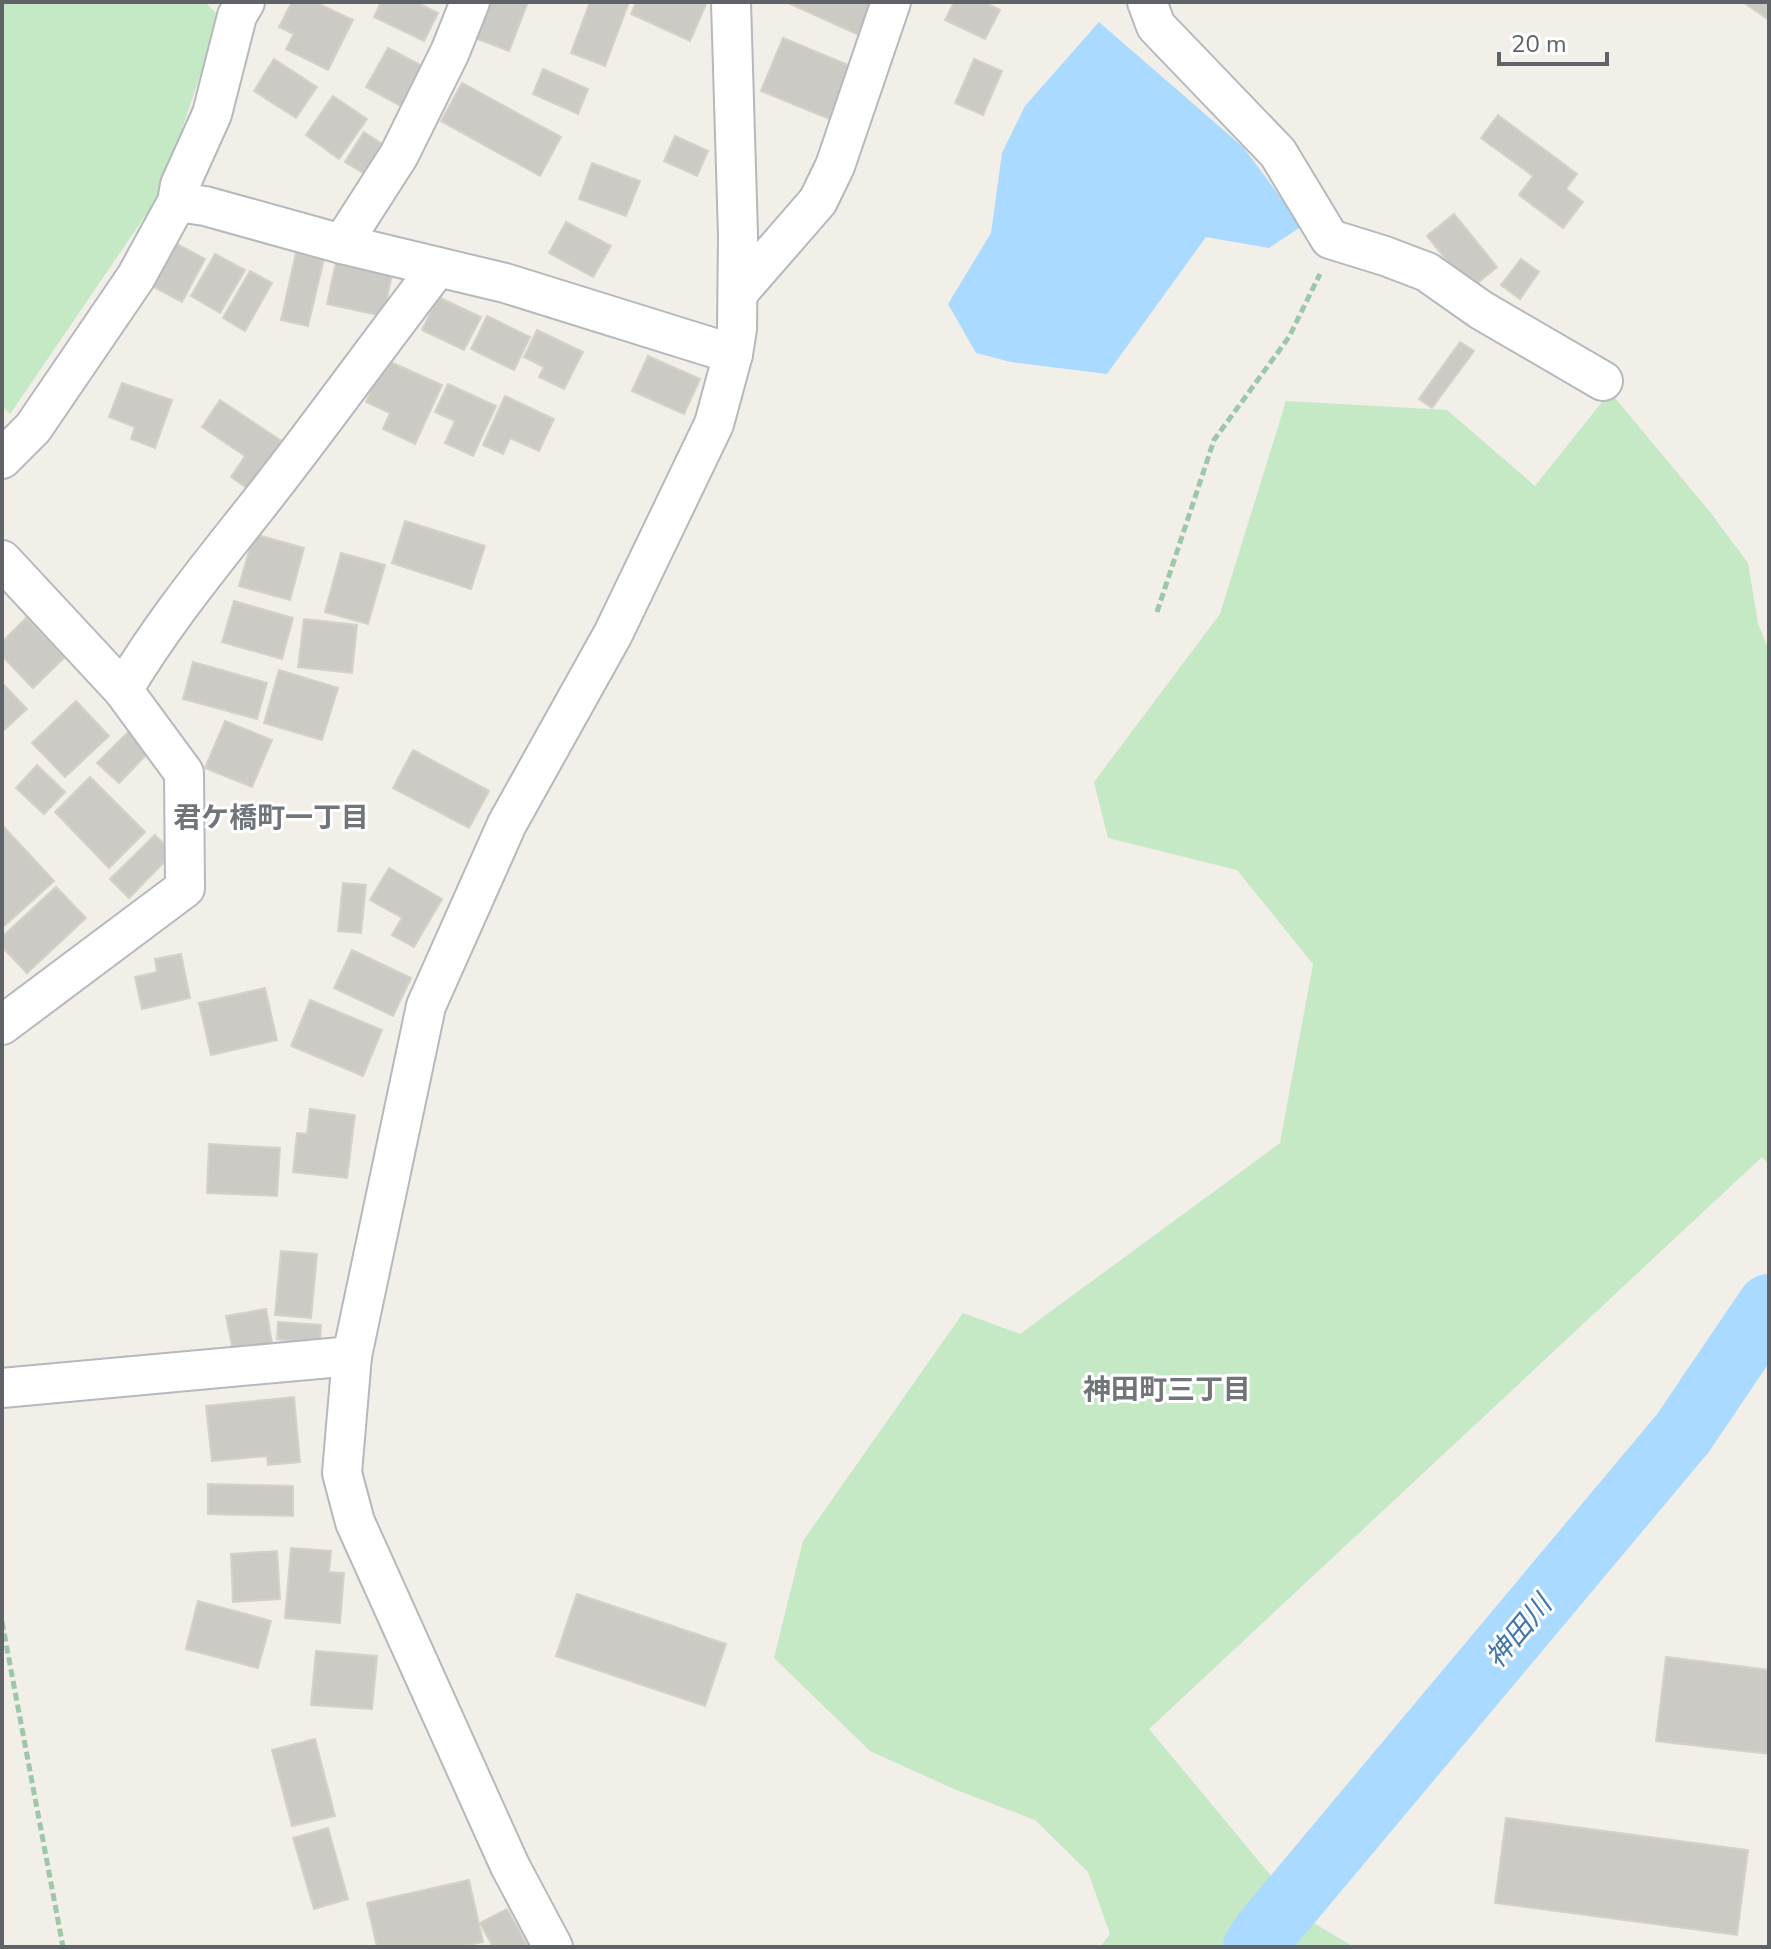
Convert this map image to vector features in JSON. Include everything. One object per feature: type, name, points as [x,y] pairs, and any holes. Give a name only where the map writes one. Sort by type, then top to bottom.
[{"type":"street","points":[[2,459],[33,428],[136,277],[177,202],[180,185],[212,114],[237,16],[245,2]]},
{"type":"street","points":[[342,244],[399,155],[450,52],[470,2]]},
{"type":"street","points":[[553,1947],[510,1866],[355,1522],[342,1473],[352,1356],[426,1006],[507,824],[613,634],[714,424],[733,354],[738,293],[731,2]]},
{"type":"street","points":[[738,293],[818,201],[835,166],[891,2]]},
{"type":"street","points":[[1147,2],[1156,26],[1278,153],[1330,239],[1427,272],[1481,310],[1603,381]]},
{"type":"street","points":[[177,202],[205,206],[342,244],[505,283],[733,354]]},
{"type":"street","points":[[123,690],[143,657],[226,543],[438,267]]},
{"type":"street","points":[[2,560],[123,690],[184,773],[185,888],[2,1025]]},
{"type":"street","points":[[2,1388],[352,1356]]},
{"type":"path","points":[[1157,612],[1214,440],[1289,337],[1324,266],[1330,239]]},
{"type":"path","points":[[2,1622],[63,1947]]},
{"type":"green space","points":[[2,2],[199,2],[207,4],[216,13],[206,58],[160,194],[10,414],[2,406]]},
{"type":"green space","points":[[1610,392],[1710,512],[1748,563],[1758,623],[1769,651],[1769,1165],[1762,1157],[1149,1729],[1307,1919],[1354,1947],[1100,1947],[1110,1934],[1088,1872],[1035,1820],[954,1789],[870,1751],[774,1658],[803,1541],[963,1313],[1020,1334],[1280,1143],[1313,964],[1237,870],[1108,838],[1094,782],[1220,614],[1286,401],[1447,410],[1535,486]]},
{"type":"water","points":[[1099,22],[1243,147],[1302,226],[1269,248],[1206,237],[1107,374],[1011,362],[976,353],[948,304],[991,233],[1002,153],[1025,106]]},
{"type":"building","points":[[292,2],[315,2],[353,20],[328,70],[286,49],[294,34],[279,27]]},
{"type":"building","points":[[381,2],[416,2],[438,13],[424,41],[374,17]]},
{"type":"building","points":[[486,2],[528,2],[509,51],[472,37]]},
{"type":"building","points":[[590,2],[629,2],[605,66],[571,53]]},
{"type":"building","points":[[636,2],[707,2],[690,41],[631,14]]},
{"type":"building","points":[[786,2],[876,2],[861,36]]},
{"type":"building","points":[[954,2],[984,2],[1000,10],[985,39],[945,20]]},
{"type":"building","points":[[1743,2],[1769,2],[1769,20]]},
{"type":"building","points":[[783,38],[853,67],[832,120],[761,91]]},
{"type":"building","points":[[388,48],[428,69],[406,109],[366,87]]},
{"type":"building","points":[[274,59],[317,87],[296,118],[254,91]]},
{"type":"building","points":[[974,59],[1002,71],[983,115],[955,103]]},
{"type":"building","points":[[543,69],[588,89],[578,114],[533,94]]},
{"type":"building","points":[[462,83],[561,137],[540,176],[441,121]]},
{"type":"building","points":[[333,96],[367,119],[339,159],[306,135]]},
{"type":"building","points":[[1498,115],[1577,174],[1566,189],[1583,202],[1563,228],[1519,195],[1533,176],[1481,138]]},
{"type":"building","points":[[364,132],[390,149],[371,178],[345,162]]},
{"type":"building","points":[[675,136],[708,151],[697,176],[664,161]]},
{"type":"building","points":[[592,163],[640,181],[626,216],[579,199]]},
{"type":"building","points":[[1454,214],[1497,267],[1470,289],[1427,236]]},
{"type":"building","points":[[566,222],[611,246],[593,277],[549,253]]},
{"type":"building","points":[[175,243],[205,259],[182,302],[152,286]]},
{"type":"building","points":[[296,253],[324,259],[308,326],[281,320]]},
{"type":"building","points":[[215,254],[245,270],[220,313],[191,296]]},
{"type":"building","points":[[1521,259],[1539,272],[1520,299],[1501,285]]},
{"type":"building","points":[[336,262],[392,275],[383,316],[327,304]]},
{"type":"building","points":[[250,271],[272,283],[245,331],[223,318]]},
{"type":"building","points":[[438,297],[481,317],[464,350],[422,330]]},
{"type":"building","points":[[487,316],[530,337],[514,370],[471,349]]},
{"type":"building","points":[[537,330],[583,352],[564,389],[539,377],[544,367],[524,357]]},
{"type":"building","points":[[1460,342],[1474,351],[1432,408],[1419,399]]},
{"type":"building","points":[[648,356],[700,379],[684,414],[632,391]]},
{"type":"building","points":[[386,360],[442,385],[415,444],[383,429],[390,413],[366,402]]},
{"type":"building","points":[[122,383],[172,400],[155,448],[131,439],[135,427],[109,417]]},
{"type":"building","points":[[448,384],[496,406],[473,456],[445,443],[455,421],[435,412]]},
{"type":"building","points":[[505,396],[554,419],[539,451],[510,438],[503,454],[483,445]]},
{"type":"building","points":[[220,400],[283,442],[250,490],[231,477],[245,456],[202,427]]},
{"type":"building","points":[[405,521],[485,546],[471,589],[392,563]]},
{"type":"building","points":[[254,534],[304,548],[290,600],[239,586]]},
{"type":"building","points":[[341,553],[385,565],[368,624],[325,612]]},
{"type":"building","points":[[234,601],[293,618],[282,659],[222,642]]},
{"type":"building","points":[[26,618],[65,657],[33,688],[2,656],[2,642]]},
{"type":"building","points":[[304,619],[357,625],[352,673],[298,667]]},
{"type":"building","points":[[193,662],[267,683],[257,719],[183,699]]},
{"type":"building","points":[[279,670],[338,688],[322,740],[264,723]]},
{"type":"building","points":[[2,683],[27,709],[2,732]]},
{"type":"building","points":[[76,701],[109,736],[65,777],[32,743]]},
{"type":"building","points":[[225,721],[272,740],[252,787],[205,768]]},
{"type":"building","points":[[129,731],[150,751],[119,783],[97,763]]},
{"type":"building","points":[[413,750],[489,791],[469,828],[393,788]]},
{"type":"building","points":[[37,765],[65,792],[44,814],[16,788]]},
{"type":"building","points":[[90,777],[145,832],[109,868],[55,812]]},
{"type":"building","points":[[2,825],[54,881],[2,928]]},
{"type":"building","points":[[155,835],[173,853],[129,898],[110,879]]},
{"type":"building","points":[[389,868],[442,899],[414,947],[392,935],[402,918],[370,900]]},
{"type":"building","points":[[343,883],[366,885],[361,933],[338,931]]},
{"type":"building","points":[[56,887],[86,918],[27,973],[2,947],[2,937]]},
{"type":"building","points":[[352,950],[411,978],[393,1016],[334,988]]},
{"type":"building","points":[[181,954],[190,998],[142,1009],[135,977],[157,972],[155,959]]},
{"type":"building","points":[[265,988],[277,1040],[211,1055],[199,1003]]},
{"type":"building","points":[[310,1000],[382,1030],[363,1076],[291,1046]]},
{"type":"building","points":[[310,1109],[355,1115],[347,1178],[293,1172],[297,1133],[307,1134]]},
{"type":"building","points":[[209,1144],[280,1148],[277,1196],[207,1193]]},
{"type":"building","points":[[281,1251],[317,1254],[311,1318],[275,1315]]},
{"type":"building","points":[[266,1309],[272,1343],[233,1351],[226,1316]]},
{"type":"building","points":[[278,1322],[321,1325],[320,1343],[277,1339]]},
{"type":"building","points":[[294,1397],[300,1462],[268,1465],[267,1456],[212,1461],[206,1406]]},
{"type":"building","points":[[208,1484],[293,1486],[293,1516],[208,1514]]},
{"type":"building","points":[[291,1548],[331,1551],[329,1572],[344,1573],[340,1623],[285,1618]]},
{"type":"building","points":[[277,1551],[280,1599],[233,1602],[231,1554]]},
{"type":"building","points":[[577,1594],[726,1644],[705,1706],[556,1656]]},
{"type":"building","points":[[198,1601],[271,1621],[258,1668],[186,1649]]},
{"type":"building","points":[[316,1651],[377,1656],[372,1709],[311,1705]]},
{"type":"building","points":[[1666,1657],[1769,1670],[1769,1754],[1656,1741]]},
{"type":"building","points":[[315,1739],[335,1816],[292,1826],[272,1750]]},
{"type":"building","points":[[1506,1818],[1748,1850],[1737,1935],[1495,1903]]},
{"type":"building","points":[[328,1828],[348,1899],[314,1909],[293,1838]]},
{"type":"building","points":[[469,1880],[483,1942],[459,1947],[377,1947],[367,1903]]},
{"type":"building","points":[[507,1909],[528,1947],[493,1947],[480,1923]]},
{"type":"waterway","name":"神田川","points":[[1255,1947],[1683,1433],[1769,1306]]},
{"type":"district","name":"君ケ橋町一丁目","points":[[271,817]]},
{"type":"district","name":"神田町三丁目","points":[[1167,1389]]}]
